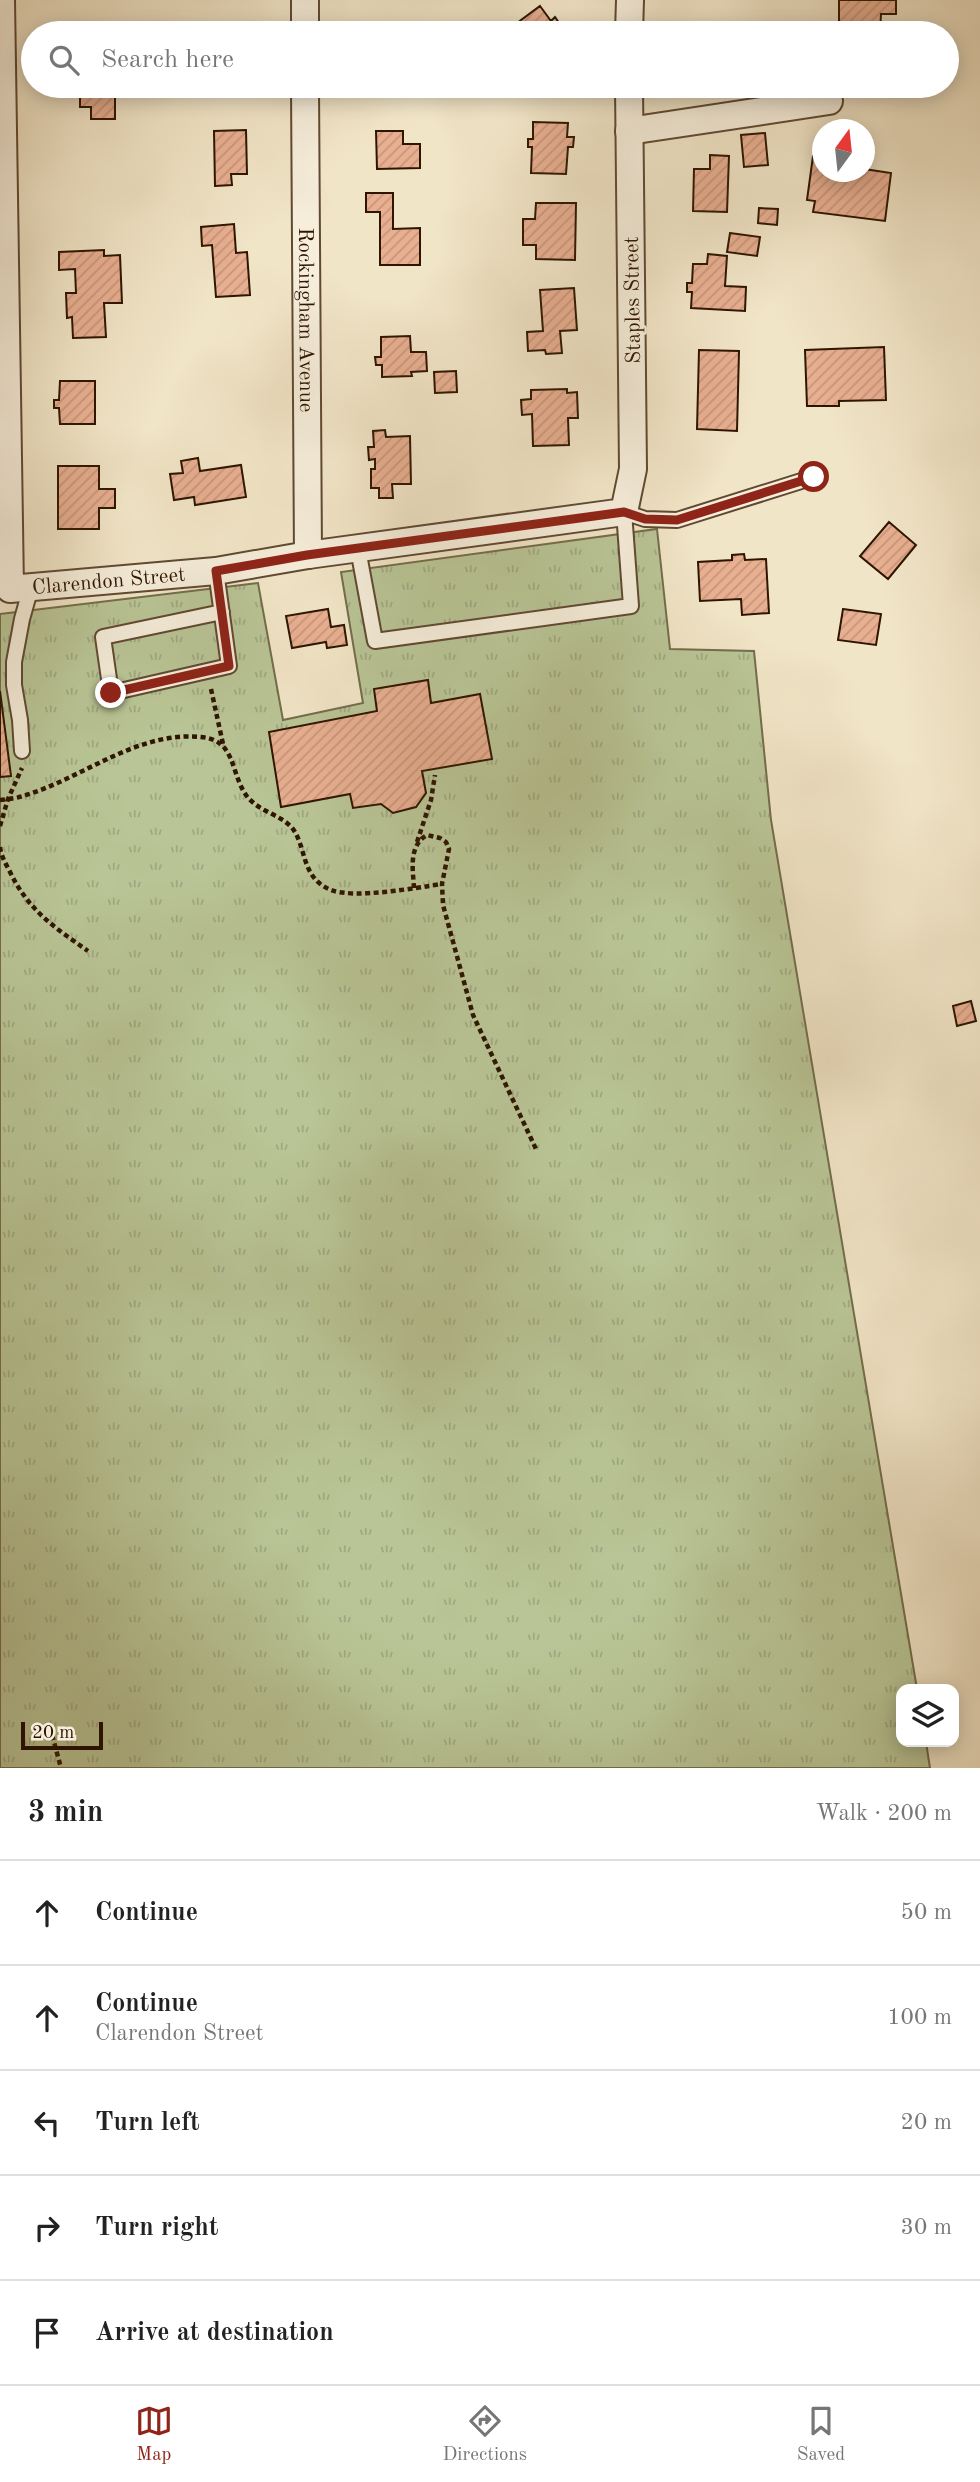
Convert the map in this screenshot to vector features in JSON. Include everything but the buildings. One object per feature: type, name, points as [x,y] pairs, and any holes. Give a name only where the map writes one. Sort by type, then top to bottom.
[{"type":"street","points":[[1,0],[20,588]]},
{"type":"street","points":[[305,0],[305,21]]},
{"type":"street","points":[[629,0],[629,21]]},
{"type":"street","name":"Rockingham Avenue","points":[[305,98],[307,555]]},
{"type":"street","name":"Staples Street","points":[[624,512],[633,469],[629,98]]},
{"type":"street","points":[[629,131],[829,101]]},
{"type":"street","name":"Clarendon Street","points":[[20,588],[216,571],[307,555],[624,512]]},
{"type":"lane","points":[[358,549],[375,641],[631,606],[624,512],[645,519],[677,520],[814,477]]},
{"type":"lane","points":[[216,571],[222,612],[229,666],[111,693],[103,637],[222,612]]},
{"type":"lane","points":[[20,588],[22,620],[14,685],[22,751]]},
{"type":"path","points":[[207,671],[223,744],[245,794],[252,803],[293,830],[306,866],[316,879],[328,889],[346,894],[442,884]]},
{"type":"path","points":[[0,800],[26,795],[149,743],[182,737],[202,737],[223,744]]},
{"type":"path","points":[[0,826],[8,799],[24,765],[22,751]]},
{"type":"path","points":[[414,888],[415,847],[431,800],[435,775]]},
{"type":"path","points":[[415,847],[420,839],[432,835],[446,842],[449,849],[442,884],[443,905],[473,1015],[536,1149]]},
{"type":"path","points":[[0,846],[17,886],[29,904],[44,920],[88,951]]},
{"type":"path","points":[[50,1727],[61,1768]]},
{"type":"green space","points":[[657,529],[670,649],[754,651],[771,820],[916,1684],[896,1684],[896,1747],[927,1747],[930,1768],[0,1768],[0,614],[258,583],[283,720],[363,703],[341,572]]},
{"type":"route","points":[[111,693],[229,666],[216,571],[307,555],[624,512],[645,519],[677,520],[814,477]]}]
